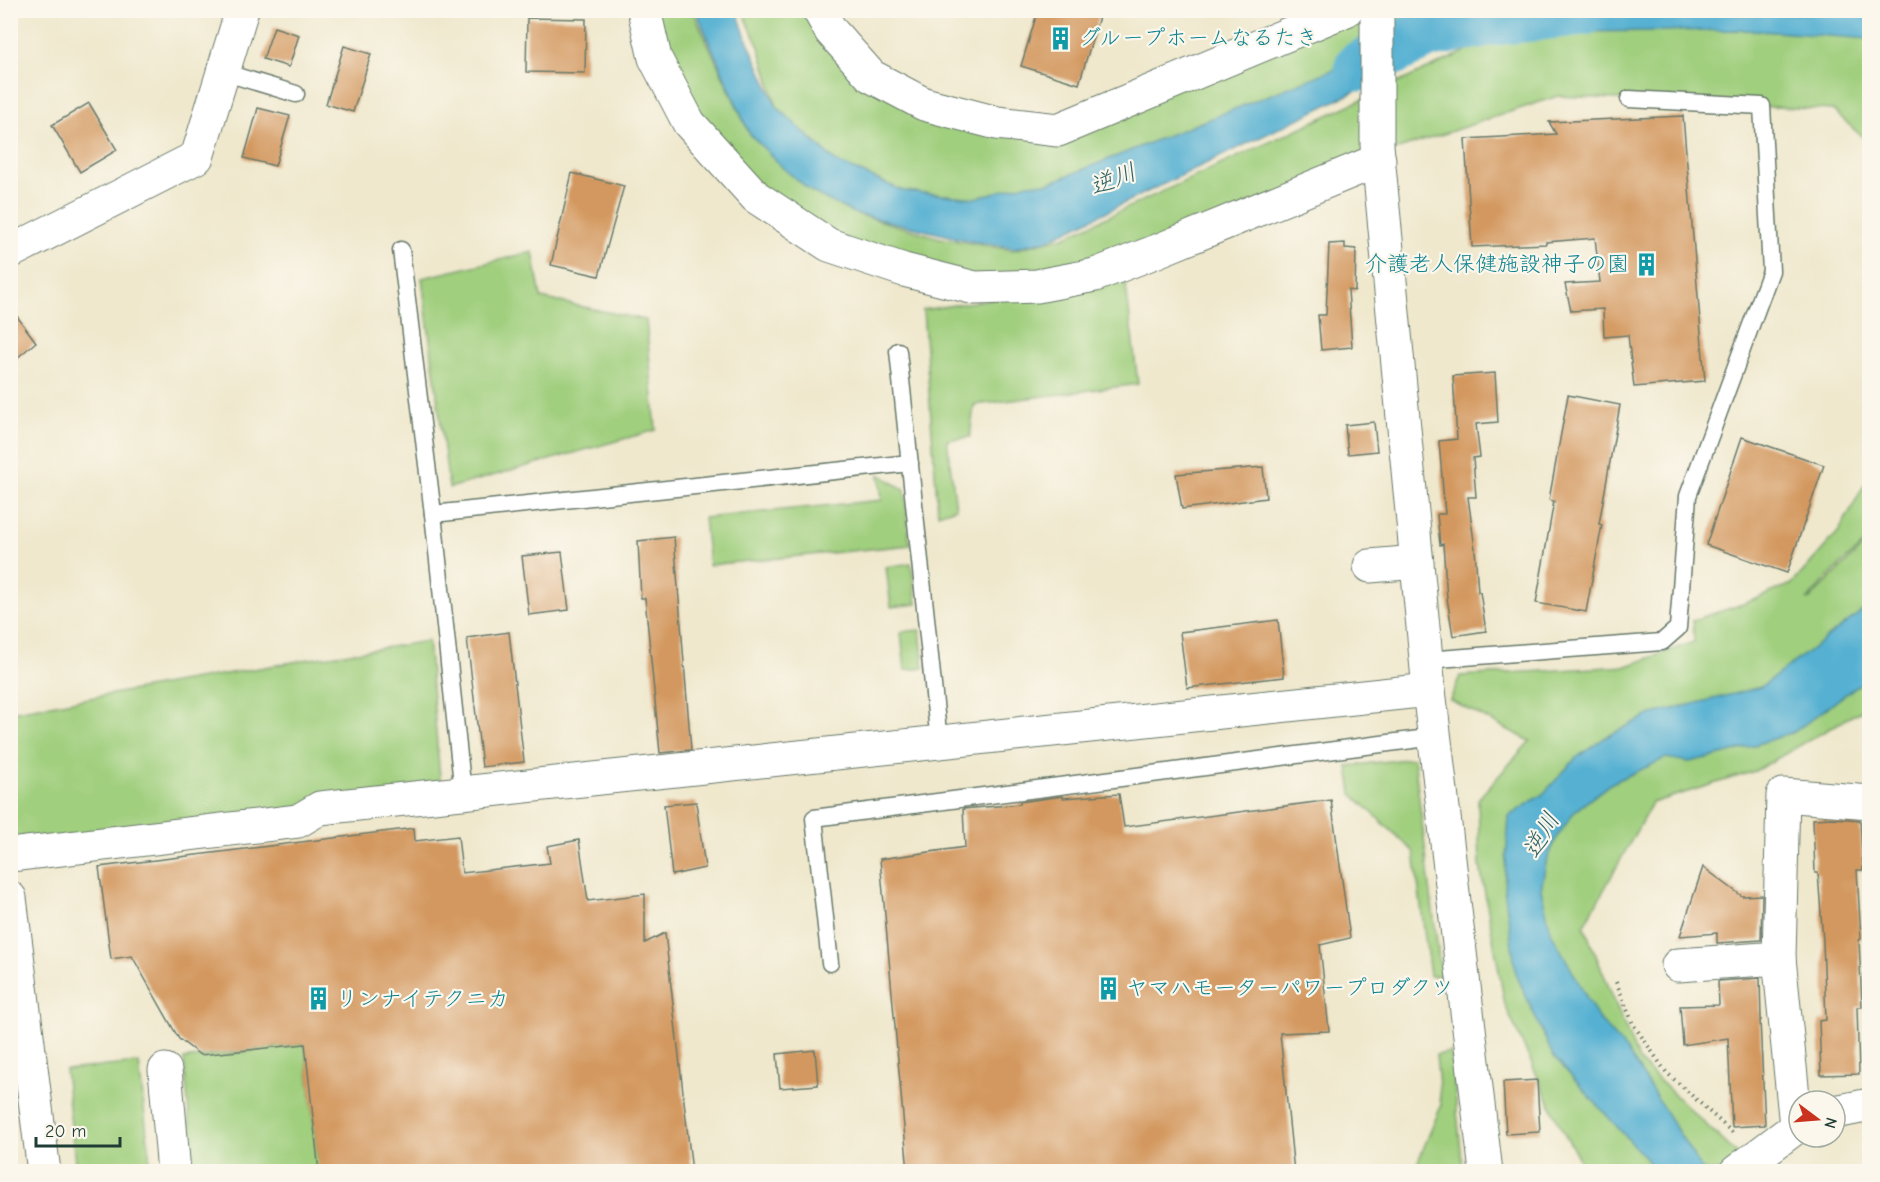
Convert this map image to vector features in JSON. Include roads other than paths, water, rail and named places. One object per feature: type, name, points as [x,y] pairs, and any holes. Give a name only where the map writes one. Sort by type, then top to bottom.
[{"type":"street","points":[[10,252],[197,157],[242,10]]},
{"type":"street","points":[[644,10],[655,58],[689,123],[756,197],[829,245],[904,270],[975,288],[1037,286],[1095,275],[1157,251],[1378,152]]},
{"type":"street","points":[[819,10],[831,32],[872,76],[924,105],[997,123],[1058,130],[1366,13],[1428,675],[1486,1172]]},
{"type":"street","points":[[1370,567],[1417,562]]},
{"type":"street","points":[[10,855],[298,821],[321,808],[939,742],[1428,675]]},
{"type":"street","points":[[1773,1144],[1783,795],[1869,802]]},
{"type":"street","points":[[10,898],[44,1172]]},
{"type":"street","points":[[1678,965],[1779,958]]},
{"type":"street","points":[[165,1070],[174,1172]]},
{"type":"street","points":[[1847,1110],[1869,1105]]},
{"type":"lane","points":[[223,72],[296,94]]},
{"type":"lane","points":[[1428,675],[1662,642],[1678,628],[1688,496],[1771,272],[1762,106],[1629,99]]},
{"type":"lane","points":[[401,250],[434,513],[463,793]]},
{"type":"lane","points":[[898,351],[939,742]]},
{"type":"lane","points":[[434,513],[910,464]]},
{"type":"lane","points":[[830,963],[814,818],[1435,737]]},
{"type":"water","points":[[1692,10],[1747,15],[1869,11],[1870,39],[1747,30],[1493,33],[1393,73],[1048,240],[1014,248],[970,241],[853,213],[812,192],[784,169],[749,133],[696,11],[737,11],[745,35],[777,107],[835,161],[903,191],[975,198],[1025,184],[1049,183],[1392,46],[1498,11]]},
{"type":"water","points":[[1869,606],[1869,677],[1794,732],[1730,753],[1689,762],[1666,758],[1610,784],[1575,811],[1557,837],[1546,863],[1541,889],[1551,932],[1598,1018],[1628,1052],[1703,1171],[1657,1171],[1553,1056],[1516,974],[1504,888],[1509,816],[1543,794],[1576,758],[1606,737],[1649,715],[1761,687]]},
{"type":"waterway","name":"逆川","points":[[1360,66],[1427,33],[1487,21],[1584,10]]},
{"type":"place","name":"グループホームなるたき","points":[[1061,38]]},
{"type":"place","name":"介護老人保健施設神子の園","points":[[1647,264]]},
{"type":"place","name":"ヤマハモーターパワープロダクツ","points":[[1108,988]]},
{"type":"place","name":"リンナイテクニカ","points":[[318,999]]}]
